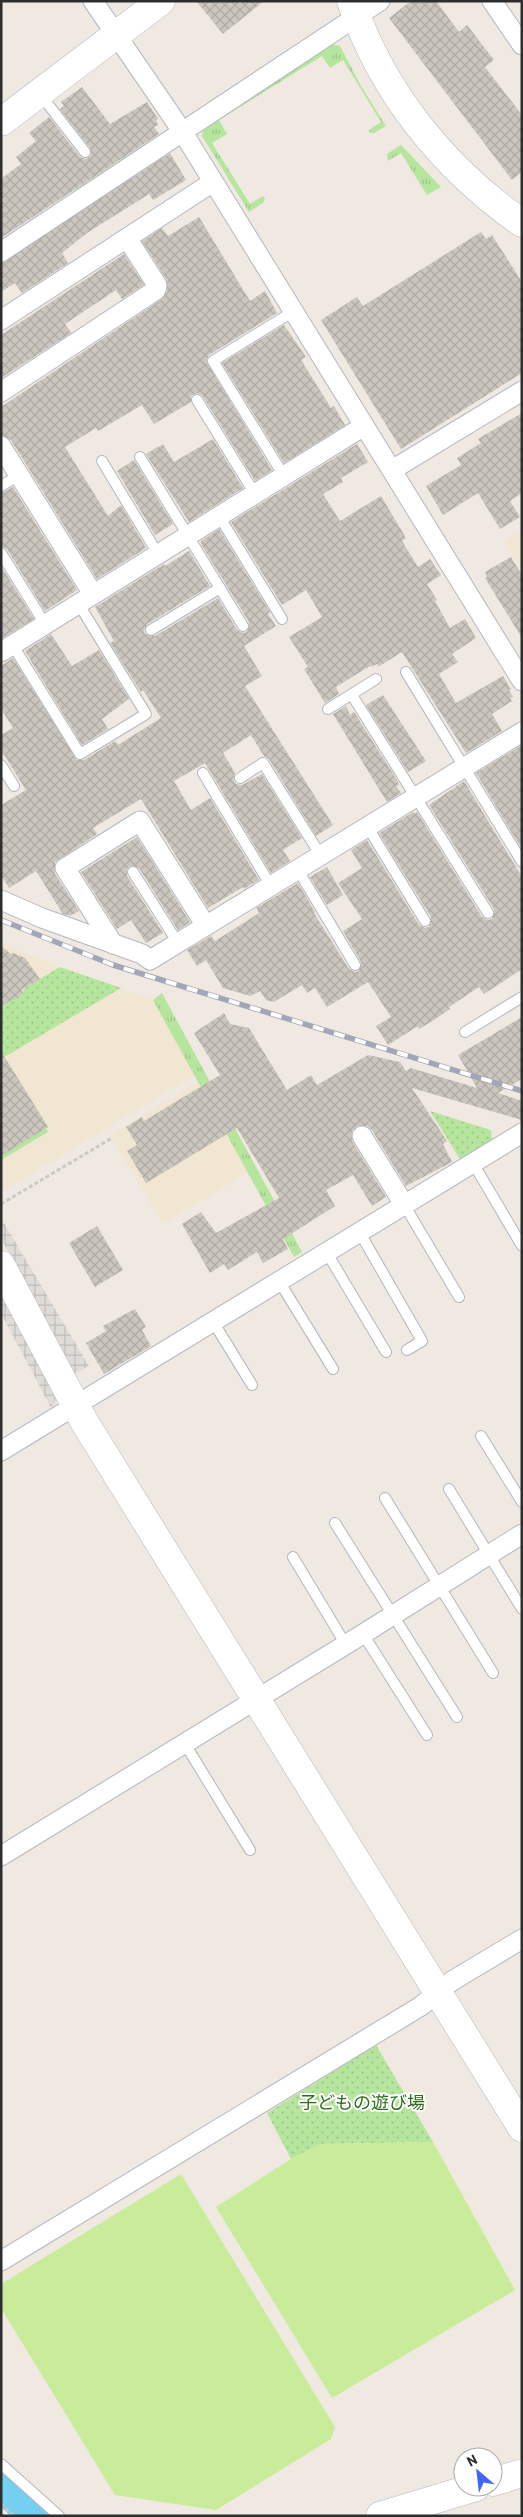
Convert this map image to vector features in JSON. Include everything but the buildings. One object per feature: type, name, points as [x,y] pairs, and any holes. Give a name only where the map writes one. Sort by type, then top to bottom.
[{"type":"street","points":[[93,1],[182,131],[522,681]]},
{"type":"street","points":[[1,122],[161,1]]},
{"type":"street","points":[[1,252],[182,131],[353,9],[380,1]]},
{"type":"street","points":[[492,1],[522,45]]},
{"type":"street","points":[[353,9],[386,79],[415,122],[472,184],[522,223]]},
{"type":"street","points":[[1,320],[213,182]]},
{"type":"street","points":[[1,392],[156,290],[157,284],[127,238]]},
{"type":"street","points":[[392,470],[522,391]]},
{"type":"street","points":[[7,648],[364,426]]},
{"type":"street","points":[[1,446],[19,475],[86,599]]},
{"type":"street","points":[[1,900],[42,918],[142,954],[150,960],[522,732]]},
{"type":"street","points":[[113,944],[65,868],[140,820],[206,926]]},
{"type":"street","points":[[1,1451],[212,1320],[405,1206],[522,1133]]},
{"type":"street","points":[[362,1136],[405,1206]]},
{"type":"street","points":[[1,1265],[74,1405],[256,1700],[440,1992],[522,2128]]},
{"type":"street","points":[[1,1856],[346,1645],[522,1534]]},
{"type":"street","points":[[1,2261],[412,2011],[452,1982],[522,1939]]},
{"type":"street","points":[[503,2479],[522,2473]]},
{"type":"street","points":[[380,2516],[453,2494]]},
{"type":"lane","points":[[40,93],[85,152]]},
{"type":"lane","points":[[284,476],[213,361],[294,311]]},
{"type":"lane","points":[[197,400],[255,494]]},
{"type":"lane","points":[[140,457],[244,626]]},
{"type":"lane","points":[[102,461],[158,554]]},
{"type":"lane","points":[[1,486],[19,475]]},
{"type":"lane","points":[[219,516],[282,619]]},
{"type":"lane","points":[[1,553],[45,624]]},
{"type":"lane","points":[[151,630],[220,588]]},
{"type":"lane","points":[[7,648],[80,754],[146,714],[86,599]]},
{"type":"lane","points":[[406,672],[522,862]]},
{"type":"lane","points":[[328,709],[376,679]]},
{"type":"lane","points":[[352,695],[488,913]]},
{"type":"lane","points":[[240,778],[263,763],[321,856]]},
{"type":"lane","points":[[1,765],[14,786]]},
{"type":"lane","points":[[203,773],[271,886]]},
{"type":"lane","points":[[367,826],[425,921]]},
{"type":"lane","points":[[298,870],[355,965]]},
{"type":"lane","points":[[133,872],[178,943]]},
{"type":"lane","points":[[465,1032],[522,997]]},
{"type":"lane","points":[[473,1163],[522,1246]]},
{"type":"lane","points":[[405,1206],[459,1297]]},
{"type":"lane","points":[[360,1233],[422,1342],[407,1350]]},
{"type":"lane","points":[[327,1253],[386,1352]]},
{"type":"lane","points":[[279,1281],[333,1369]]},
{"type":"lane","points":[[212,1320],[252,1385]]},
{"type":"lane","points":[[481,1436],[522,1502]]},
{"type":"lane","points":[[449,1490],[522,1608]]},
{"type":"lane","points":[[385,1498],[493,1673]]},
{"type":"lane","points":[[335,1523],[457,1716]]},
{"type":"lane","points":[[293,1557],[346,1645]]},
{"type":"lane","points":[[363,1634],[427,1735]]},
{"type":"lane","points":[[185,1744],[250,1850]]},
{"type":"lane","points":[[1,2464],[59,2516]]},
{"type":"path","points":[[1,1204],[112,1138]]},
{"type":"path","points":[[1,2504],[14,2516]]},
{"type":"shaded area","points":[[522,531],[522,570],[504,541]]},
{"type":"shaded area","points":[[1,943],[58,967],[153,1000],[195,1075],[1,1192]]},
{"type":"shaded area","points":[[198,1082],[248,1172],[163,1224],[110,1135]]},
{"type":"shaded area","points":[[1,1218],[89,1366],[74,1374],[1,1238]]},
{"type":"shaded area","points":[[1,1290],[56,1395],[55,1402],[51,1408],[1,1313]]},
{"type":"green space","points":[[331,44],[340,46],[361,86],[386,126],[374,133],[370,133],[369,130],[381,122],[343,60],[330,68],[322,56],[219,120],[227,134],[212,143],[250,204],[263,196],[265,199],[263,203],[249,212],[202,136],[204,127]]},
{"type":"green space","points":[[151,140],[154,145],[77,196],[73,191]]},
{"type":"green space","points":[[401,145],[441,187],[427,195],[401,153],[388,161],[387,154]]},
{"type":"green space","points":[[60,967],[121,988],[1,1059],[1,1006],[24,993],[23,989]]},
{"type":"green space","points":[[162,993],[302,1252],[294,1257],[153,1000]]},
{"type":"green space","points":[[430,1111],[491,1130],[492,1140],[460,1159]]},
{"type":"green space","points":[[46,1128],[48,1132],[1,1160],[1,1155]]},
{"type":"green space","name":"子どもの遊び場","points":[[376,2045],[433,2142],[320,2144],[291,2159],[267,2113]]},
{"type":"green space","points":[[433,2142],[515,2290],[332,2398],[216,2207],[291,2159],[320,2144]]},
{"type":"green space","points":[[181,2174],[335,2427],[331,2439],[216,2510],[115,2495],[1,2308],[1,2284]]},
{"type":"waterway","points":[[1,2482],[37,2516]]},
{"type":"railway","points":[[1,920],[113,965],[522,1091]]}]
